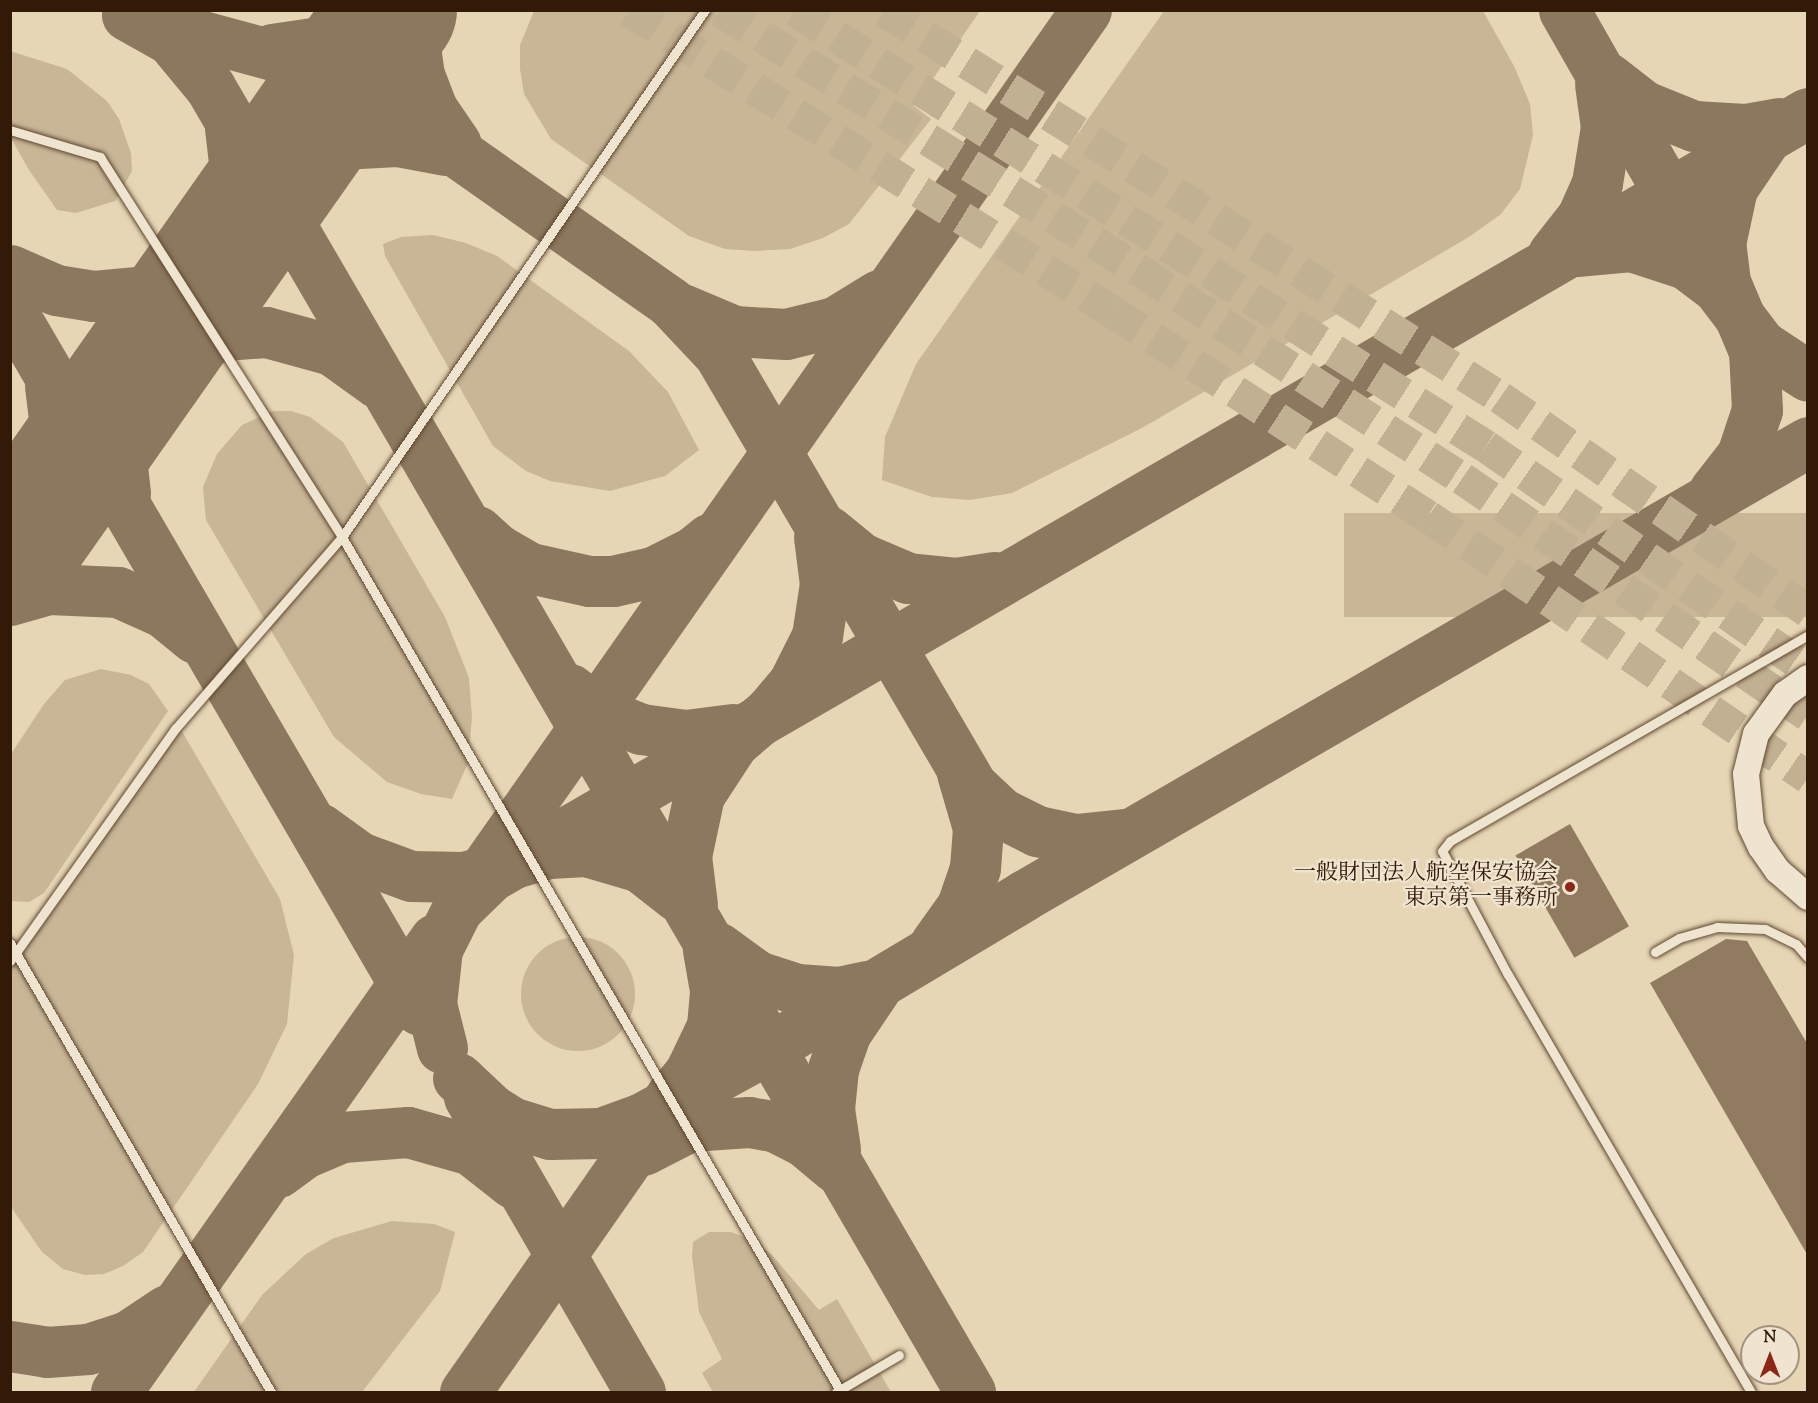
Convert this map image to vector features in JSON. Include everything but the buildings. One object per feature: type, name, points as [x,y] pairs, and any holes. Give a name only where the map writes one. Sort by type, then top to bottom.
[{"type":"street","points":[[1808,678],[1785,694],[1756,734],[1746,774],[1751,826],[1761,847],[1778,871],[1808,897]]},
{"type":"lane","points":[[13,957],[175,729],[342,537],[705,10]]},
{"type":"lane","points":[[10,130],[100,157],[342,537],[839,1392],[899,1355]]},
{"type":"lane","points":[[1751,1392],[1508,975],[1442,851],[1450,841],[1808,635]]},
{"type":"lane","points":[[1655,951],[1679,938],[1717,927],[1756,929],[1796,944],[1808,958]]},
{"type":"lane","points":[[10,943],[13,957],[271,1392]]},
{"type":"shaded area","points":[[534,11],[980,11],[914,106],[931,119],[849,224],[823,238],[790,249],[755,251],[725,249],[689,236],[551,139],[524,94],[520,69],[520,45]]},
{"type":"shaded area","points":[[1164,11],[1483,11],[1514,66],[1530,104],[1533,135],[1520,189],[1501,214],[1469,237],[1142,428],[1012,493],[970,500],[932,497],[882,480],[885,437],[916,364]]},
{"type":"shaded area","points":[[10,51],[67,69],[107,101],[119,119],[131,153],[132,171],[115,201],[76,213],[57,210],[29,170],[11,138]]},
{"type":"shaded area","points":[[433,235],[466,243],[497,256],[629,351],[668,392],[699,450],[665,476],[610,491],[550,481],[526,471],[493,446],[385,256],[383,244],[401,237]]},
{"type":"shaded area","points":[[273,411],[291,411],[310,417],[343,442],[445,617],[469,678],[472,717],[468,763],[452,799],[421,794],[387,782],[334,737],[206,520],[203,487],[217,454],[242,425]]},
{"type":"shaded area","points":[[1344,513],[1807,513],[1807,617],[1344,617]]},
{"type":"shaded area","points":[[101,669],[131,675],[149,684],[168,711],[44,893],[29,902],[11,901],[11,754],[44,704],[65,680]]},
{"type":"shaded area","points":[[177,723],[280,899],[294,955],[287,1024],[258,1084],[143,1252],[123,1266],[104,1274],[85,1275],[63,1269],[42,1252],[11,1207],[11,960]]},
{"type":"shaded area","points":[[578,937],[600,942],[618,954],[630,972],[635,994],[630,1016],[618,1034],[600,1046],[578,1051],[556,1046],[538,1034],[526,1016],[521,994],[526,972],[538,954],[556,942]]},
{"type":"shaded area","points":[[392,1221],[434,1224],[455,1232],[440,1291],[362,1392],[194,1392],[262,1295],[306,1254],[334,1238]]},
{"type":"shaded area","points":[[709,1232],[731,1232],[753,1240],[772,1255],[819,1310],[837,1299],[891,1392],[713,1392],[702,1373],[722,1359],[699,1312],[692,1256],[693,1242]]},
{"type":"taxiway","points":[[272,49],[333,40],[385,10]]},
{"type":"taxiway","points":[[415,10],[414,40],[419,75],[432,109],[456,144]]},
{"type":"taxiway","points":[[479,877],[1086,10]]},
{"type":"taxiway","points":[[1564,10],[1686,224]]},
{"type":"taxiway","points":[[127,15],[171,40],[210,87],[970,1392]]},
{"type":"taxiway","points":[[154,23],[347,75],[671,303],[719,354],[972,786],[1001,813],[1037,831],[1076,839],[1124,834]]},
{"type":"taxiway","points":[[1608,78],[1644,106],[1694,126],[1745,129],[1778,123]]},
{"type":"taxiway","points":[[1553,254],[1582,217],[1597,183],[1606,127],[1600,84]]},
{"type":"taxiway","points":[[300,181],[304,151],[323,109]]},
{"type":"taxiway","points":[[442,1048],[431,1004],[437,949],[457,909],[491,876],[1808,113]]},
{"type":"taxiway","points":[[10,270],[56,290],[94,296],[146,291],[194,270],[225,245],[228,235],[236,179],[230,128]]},
{"type":"taxiway","points":[[269,187],[314,156],[341,144],[397,141],[445,150]]},
{"type":"taxiway","points":[[1714,491],[1742,455],[1757,410],[1754,351],[1725,282],[1720,244],[1732,188],[1763,142]]},
{"type":"taxiway","points":[[1576,251],[1631,246],[1686,264],[1717,287],[1761,345],[1808,376]]},
{"type":"taxiway","points":[[682,309],[734,331],[786,334],[835,322],[879,295]]},
{"type":"taxiway","points":[[10,308],[419,1010]]},
{"type":"taxiway","points":[[125,493],[120,450],[128,397],[137,376],[168,354],[224,335],[266,332],[332,350],[378,383]]},
{"type":"taxiway","points":[[40,513],[52,478],[57,443],[50,386]]},
{"type":"taxiway","points":[[458,1078],[492,1110],[511,1122],[550,1134],[601,1133],[642,1118],[771,1047],[1023,896],[1808,442]]},
{"type":"taxiway","points":[[477,531],[497,549],[530,568],[589,581],[613,581],[653,572],[693,552],[709,539]]},
{"type":"taxiway","points":[[828,531],[861,558],[908,578],[956,583],[995,577]]},
{"type":"taxiway","points":[[692,905],[686,856],[699,795],[733,743],[770,711],[793,684],[817,636],[825,584],[819,537]]},
{"type":"taxiway","points":[[10,600],[49,589],[118,592],[163,612],[195,638]]},
{"type":"taxiway","points":[[570,689],[601,713],[641,729],[686,735],[733,729]]},
{"type":"taxiway","points":[[935,944],[962,906],[975,868],[978,828],[962,773]]},
{"type":"taxiway","points":[[319,828],[359,857],[411,876],[464,877],[549,853],[586,851],[640,867],[677,896]]},
{"type":"taxiway","points":[[116,1392],[435,939]]},
{"type":"taxiway","points":[[717,947],[757,976],[797,989],[839,992],[868,986]]},
{"type":"taxiway","points":[[670,1097],[690,1072],[712,1026],[715,990],[708,950]]},
{"type":"taxiway","points":[[835,1149],[829,1109],[833,1069],[846,1032],[875,989]]},
{"type":"taxiway","points":[[469,1097],[640,1392]]},
{"type":"taxiway","points":[[465,1392],[665,1105]]},
{"type":"taxiway","points":[[643,1150],[690,1126],[749,1122],[776,1127],[805,1142],[835,1167]]},
{"type":"taxiway","points":[[278,1172],[304,1153],[342,1137],[408,1132],[471,1150],[513,1183]]},
{"type":"taxiway","points":[[10,1346],[47,1352],[88,1349],[128,1336],[167,1310]]},
{"type":"runway","points":[[10,555],[393,10]]},
{"type":"tunnel","points":[[629,10],[1112,311],[1428,516],[1808,777]]},
{"type":"tunnel","points":[[720,10],[1139,270],[1462,478],[1808,715]]},
{"type":"tunnel","points":[[795,10],[1486,446],[1808,669]]},
{"type":"tunnel","points":[[884,10],[1500,397],[1808,611]]},
{"type":"place","name":"一般財団法人航空保安協会 東京第一事務所","points":[[1570,887]]}]
